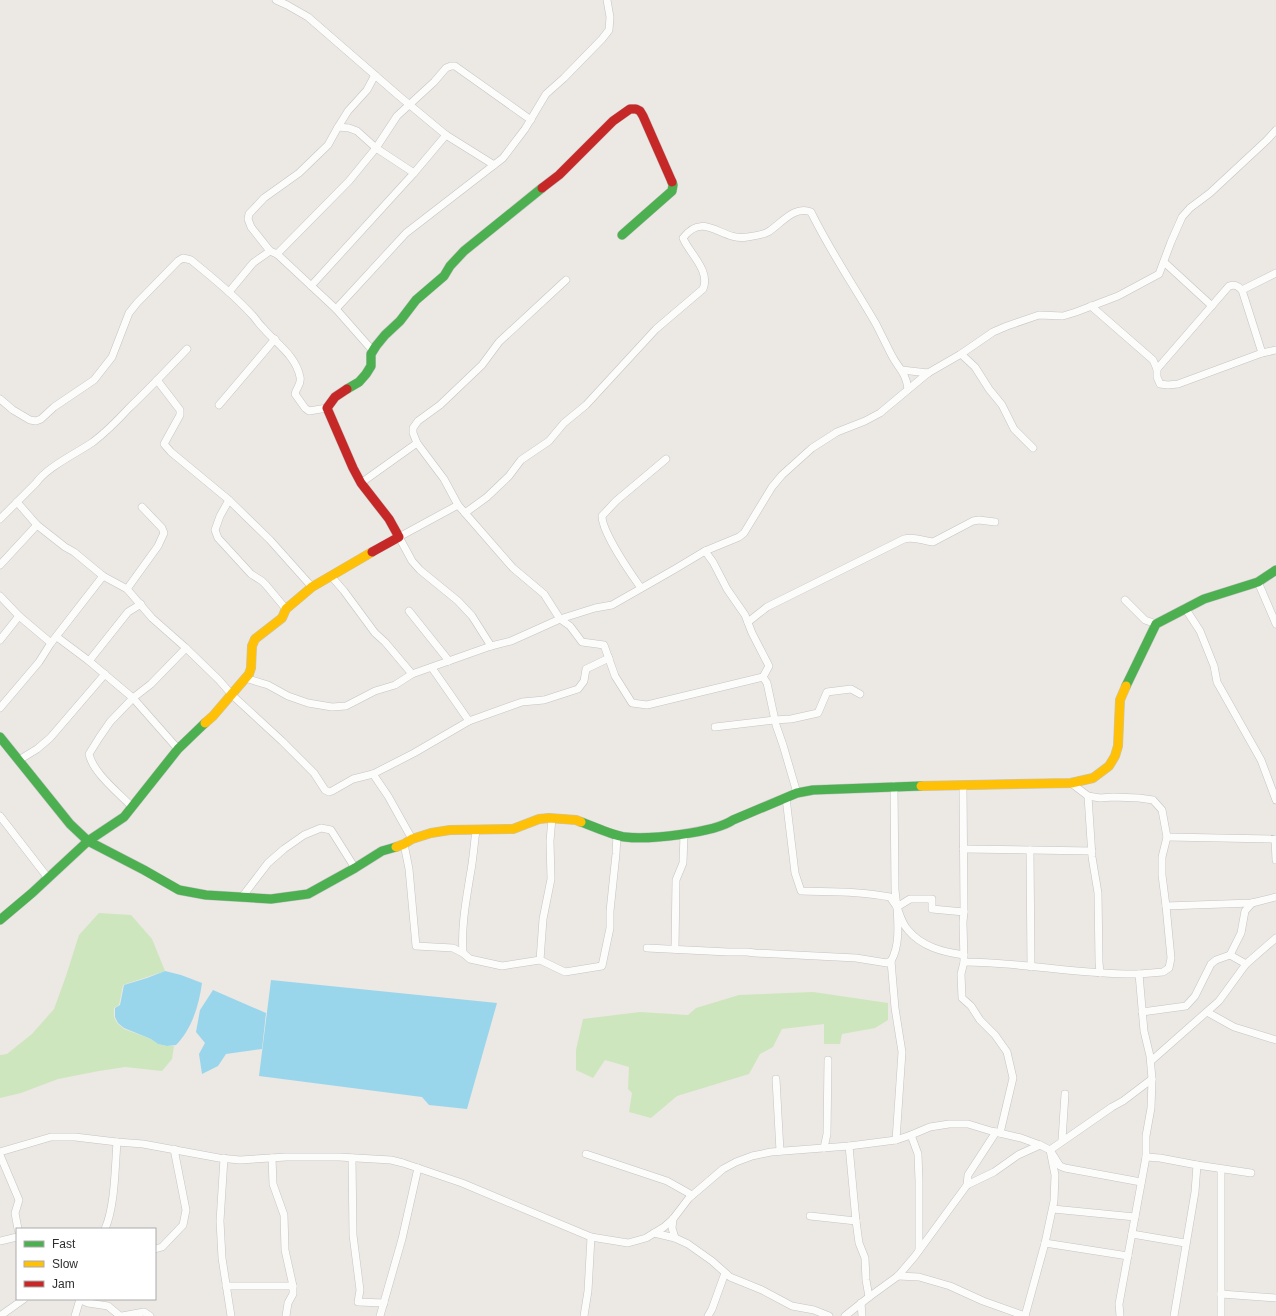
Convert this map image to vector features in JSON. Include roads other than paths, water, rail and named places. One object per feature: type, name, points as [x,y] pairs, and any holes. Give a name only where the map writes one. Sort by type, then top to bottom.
[{"type":"street","points":[[276,0],[308,17],[446,135],[494,165]]},
{"type":"street","points":[[336,309],[406,233],[503,158],[531,120],[546,94],[564,78],[609,30],[610,17],[607,0]]},
{"type":"street","points":[[229,292],[253,264],[273,252],[349,181],[376,148],[397,116],[434,82],[446,68],[454,66],[531,120]]},
{"type":"street","points":[[373,351],[336,309],[273,252],[251,227],[248,219],[249,214],[264,198],[299,173],[328,145],[348,111],[367,90],[375,75]]},
{"type":"street","points":[[0,399],[13,410],[30,420],[36,421],[41,419],[54,407],[94,380],[112,358],[129,313],[178,261],[183,258],[191,260],[229,292],[254,317],[264,330],[284,348],[295,364],[300,376],[301,382],[295,394],[305,408],[309,411],[327,408],[335,397],[359,382],[366,374],[370,366],[371,354],[385,334],[400,321],[416,300],[444,276],[450,266],[464,251],[559,175],[613,121],[630,109],[636,109],[640,111],[643,116],[673,185],[672,191],[622,235]]},
{"type":"street","points":[[338,127],[349,128],[357,131],[376,148],[414,173]]},
{"type":"street","points":[[245,678],[268,685],[300,700],[332,707],[346,706],[375,692],[395,685],[412,674],[491,646],[511,641],[560,619],[612,604],[705,551],[739,537],[744,533],[772,487],[782,475],[812,448],[837,432],[866,421],[880,413],[928,373],[961,354],[993,332],[1039,316],[1063,316],[1118,296],[1159,274],[1170,242],[1182,217],[1190,208],[1210,193],[1276,130]]},
{"type":"street","points":[[311,286],[414,173],[446,135]]},
{"type":"street","points":[[465,513],[487,497],[509,476],[525,457],[549,441],[564,423],[586,405],[656,330],[703,289],[705,280],[699,263],[683,238],[692,228],[704,225],[733,237],[746,238],[767,233],[793,213],[800,210],[811,212],[824,238],[877,326],[896,363],[902,370],[906,378],[908,389]]},
{"type":"street","points":[[1164,262],[1212,306]]},
{"type":"street","points":[[1242,290],[1276,273]]},
{"type":"street","points":[[566,280],[499,342],[482,365],[440,405],[418,421],[413,428],[413,433],[417,442],[444,479],[458,505],[513,568],[544,594],[560,619],[570,626],[582,642],[604,646],[615,676],[632,703],[647,705],[763,676],[769,666],[748,622],[705,551]]},
{"type":"street","points":[[1262,353],[1242,290],[1238,286],[1233,285],[1229,286],[1158,369],[1157,377],[1160,384],[1178,384],[1262,353],[1276,350]]},
{"type":"street","points":[[1091,306],[1153,360],[1158,369]]},
{"type":"street","points":[[219,405],[275,339]]},
{"type":"street","points":[[0,519],[39,479],[108,429],[187,349]]},
{"type":"street","points":[[961,354],[975,367],[989,389],[1002,405],[1014,429],[1032,448]]},
{"type":"street","points":[[902,370],[928,373]]},
{"type":"street","points":[[157,380],[180,410],[180,415],[164,444],[171,452],[229,500],[270,540],[312,587]]},
{"type":"street","points":[[327,408],[361,483],[389,519],[412,561],[420,570],[458,602],[472,616],[491,646]]},
{"type":"street","points":[[361,483],[417,442]]},
{"type":"street","points":[[641,588],[607,532],[602,516],[616,501],[666,459]]},
{"type":"street","points":[[229,500],[220,516],[215,530],[218,538],[251,574],[266,585],[286,610]]},
{"type":"street","points":[[17,502],[37,525],[74,552],[103,576],[127,589],[152,618],[186,648],[219,680],[232,695],[288,746],[314,773],[325,790],[329,792],[332,792],[352,779],[373,774],[414,753],[469,721],[522,702],[544,700],[578,689],[584,681],[586,669],[609,658]]},
{"type":"street","points":[[0,920],[88,841],[124,817],[178,749],[213,716],[249,674],[251,668],[252,646],[256,639],[282,618],[286,610],[312,587],[458,505]]},
{"type":"street","points":[[127,589],[158,546],[164,533],[162,528],[142,507]]},
{"type":"street","points":[[748,622],[767,607],[904,539],[916,538],[926,542],[933,542],[973,521],[979,520],[995,522]]},
{"type":"street","points":[[0,565],[37,525]]},
{"type":"street","points":[[0,738],[70,824],[88,841],[179,890],[206,895],[271,899],[308,894],[382,851],[431,833],[450,830],[513,829],[539,819],[552,818],[576,820],[622,837],[646,838],[684,834],[727,824],[733,820],[797,793],[812,790],[894,786],[1072,783],[1093,778],[1109,766],[1115,756],[1118,746],[1120,700],[1130,675],[1156,624],[1185,608],[1204,600],[1258,582],[1276,570]]},
{"type":"street","points":[[0,708],[39,662],[51,643],[103,576]]},
{"type":"street","points":[[331,576],[375,633],[386,642],[412,674]]},
{"type":"street","points":[[1258,582],[1276,624]]},
{"type":"street","points":[[0,596],[19,616],[51,643]]},
{"type":"street","points":[[1125,600],[1145,620],[1156,624]]},
{"type":"street","points":[[90,661],[128,612],[141,604]]},
{"type":"street","points":[[1185,608],[1200,631],[1214,666],[1217,682],[1261,760],[1276,800]]},
{"type":"street","points":[[410,611],[449,661]]},
{"type":"street","points":[[0,640],[19,616]]},
{"type":"street","points":[[57,637],[90,661],[133,698],[178,749]]},
{"type":"street","points":[[132,807],[101,776],[90,759],[89,754],[110,722],[133,698],[151,684],[186,648]]},
{"type":"street","points":[[432,668],[469,721]]},
{"type":"street","points":[[18,760],[37,749],[53,735],[105,674]]},
{"type":"street","points":[[763,676],[767,682],[774,720],[797,793]]},
{"type":"street","points":[[716,727],[791,719],[818,713],[827,692],[851,689],[860,694]]},
{"type":"street","points":[[373,774],[388,796],[412,839]]},
{"type":"street","points":[[786,798],[795,873],[801,891],[853,892],[890,897],[897,907],[907,930],[927,946],[964,959],[1031,967],[1115,974],[1163,972],[1169,968],[1171,958],[1162,875],[1162,857],[1167,837],[1162,810],[1152,800],[1139,798],[1100,798],[1088,796],[1072,783]]},
{"type":"street","points":[[963,785],[964,959],[961,974],[962,998],[971,1006],[980,1020],[995,1035],[1007,1052],[1013,1078],[998,1133],[968,1175],[967,1185]]},
{"type":"street","points":[[894,786],[895,890],[897,907],[896,942],[890,961],[902,1052],[896,1140]]},
{"type":"street","points":[[1088,796],[1092,851],[1098,893],[1100,973]]},
{"type":"street","points":[[0,816],[48,878]]},
{"type":"street","points":[[540,960],[543,919],[551,879],[550,841],[552,818]]},
{"type":"street","points":[[242,897],[268,863],[284,849],[304,835],[321,828],[331,830],[355,868]]},
{"type":"street","points":[[463,953],[462,939],[465,903],[476,830]]},
{"type":"street","points":[[675,949],[676,880],[683,863],[684,834]]},
{"type":"street","points":[[404,844],[409,869],[416,946],[453,948],[463,953],[470,959],[502,966],[540,960],[565,972],[602,966],[610,928],[610,911],[617,835]]},
{"type":"street","points":[[1167,837],[1275,839],[1276,860]]},
{"type":"street","points":[[964,849],[1092,851]]},
{"type":"street","points":[[1030,850],[1031,967]]},
{"type":"street","points":[[1166,906],[1252,903],[1276,897]]},
{"type":"street","points":[[897,907],[910,899],[932,899],[932,908],[964,912]]},
{"type":"street","points":[[1142,1012],[1186,1006],[1195,996],[1210,964],[1230,955],[1241,933],[1245,911],[1252,903]]},
{"type":"street","points":[[1151,1060],[1219,1001],[1246,964],[1276,938]]},
{"type":"street","points":[[647,948],[856,958],[887,963],[890,961]]},
{"type":"street","points":[[1230,955],[1246,964]]},
{"type":"street","points":[[1120,1316],[1119,1304],[1146,1157],[1146,1136],[1151,1108],[1151,1060],[1144,1031],[1138,974]]},
{"type":"street","points":[[1207,1012],[1234,1027],[1276,1040]]},
{"type":"street","points":[[824,1148],[827,1134],[828,1060]]},
{"type":"street","points":[[776,1079],[780,1151]]},
{"type":"street","points":[[1050,1150],[1062,1140],[1123,1101],[1152,1079]]},
{"type":"street","points":[[1062,1140],[1065,1094]]},
{"type":"street","points":[[0,1152],[51,1137],[75,1137],[143,1144],[240,1160],[286,1157],[391,1160],[462,1183],[591,1237],[628,1242],[634,1242],[646,1238],[664,1227],[673,1219],[692,1195],[723,1169],[752,1156],[780,1151],[849,1146],[896,1140],[930,1127],[949,1124],[968,1124],[1021,1138],[1040,1145],[1050,1150],[1060,1166],[1141,1182]]},
{"type":"street","points":[[911,1135],[918,1154],[919,1250]]},
{"type":"street","points":[[105,1228],[112,1201],[117,1142]]},
{"type":"street","points":[[845,1316],[869,1296],[898,1276],[967,1185],[994,1172],[1018,1155],[1040,1145]]},
{"type":"street","points":[[849,1146],[856,1221],[859,1243],[865,1258],[866,1280],[869,1296]]},
{"type":"street","points":[[156,1249],[162,1247],[182,1225],[185,1216],[186,1210],[174,1149]]},
{"type":"street","points":[[898,1276],[919,1277],[950,1286],[983,1301],[1025,1316],[1053,1209],[1055,1175],[1050,1150]]},
{"type":"street","points":[[586,1154],[668,1181],[692,1195]]},
{"type":"street","points":[[0,1155],[19,1200],[16,1213],[18,1228]]},
{"type":"street","points":[[1146,1157],[1251,1173]]},
{"type":"street","points":[[224,1158],[220,1221],[222,1258],[231,1316]]},
{"type":"street","points":[[272,1158],[273,1184],[284,1215],[285,1250],[293,1286],[293,1294],[288,1303],[286,1316]]},
{"type":"street","points":[[352,1158],[353,1235],[360,1290],[358,1302],[384,1303]]},
{"type":"street","points":[[1174,1316],[1195,1192],[1197,1165]]},
{"type":"street","points":[[380,1316],[402,1239],[418,1168]]},
{"type":"street","points":[[1221,1169],[1222,1316]]},
{"type":"street","points":[[1053,1209],[1135,1217]]},
{"type":"street","points":[[810,1216],[856,1221]]},
{"type":"street","points":[[673,1219],[672,1228],[675,1238]]},
{"type":"street","points":[[654,1233],[675,1238],[688,1244],[712,1261],[730,1277],[762,1290],[792,1306],[814,1310],[829,1316]]},
{"type":"street","points":[[1132,1234],[1186,1243]]},
{"type":"street","points":[[0,1241],[16,1237]]},
{"type":"street","points":[[584,1316],[588,1291],[591,1237]]},
{"type":"street","points":[[1045,1243],[1128,1256]]},
{"type":"street","points":[[708,1316],[712,1309],[725,1272]]},
{"type":"street","points":[[226,1286],[293,1286]]},
{"type":"street","points":[[1222,1294],[1276,1298]]},
{"type":"street","points":[[0,1316],[23,1300]]},
{"type":"street","points":[[75,1316],[79,1300]]},
{"type":"street","points":[[81,1300],[88,1303],[108,1306],[121,1316],[144,1312],[150,1316]]},
{"type":"street","points":[[861,1303],[862,1316]]},
{"type":"water","points":[[165,971],[202,983],[197,1008],[186,1032],[176,1045],[167,1046],[158,1044],[151,1039],[124,1028],[118,1023],[115,1017],[115,1008],[120,1005],[124,985]]},
{"type":"water","points":[[271,980],[497,1003],[467,1109],[429,1105],[422,1097],[259,1076]]},
{"type":"water","points":[[213,990],[266,1013],[262,1049],[226,1054],[218,1066],[202,1074],[199,1054],[205,1043],[196,1032],[200,1010]]}]
